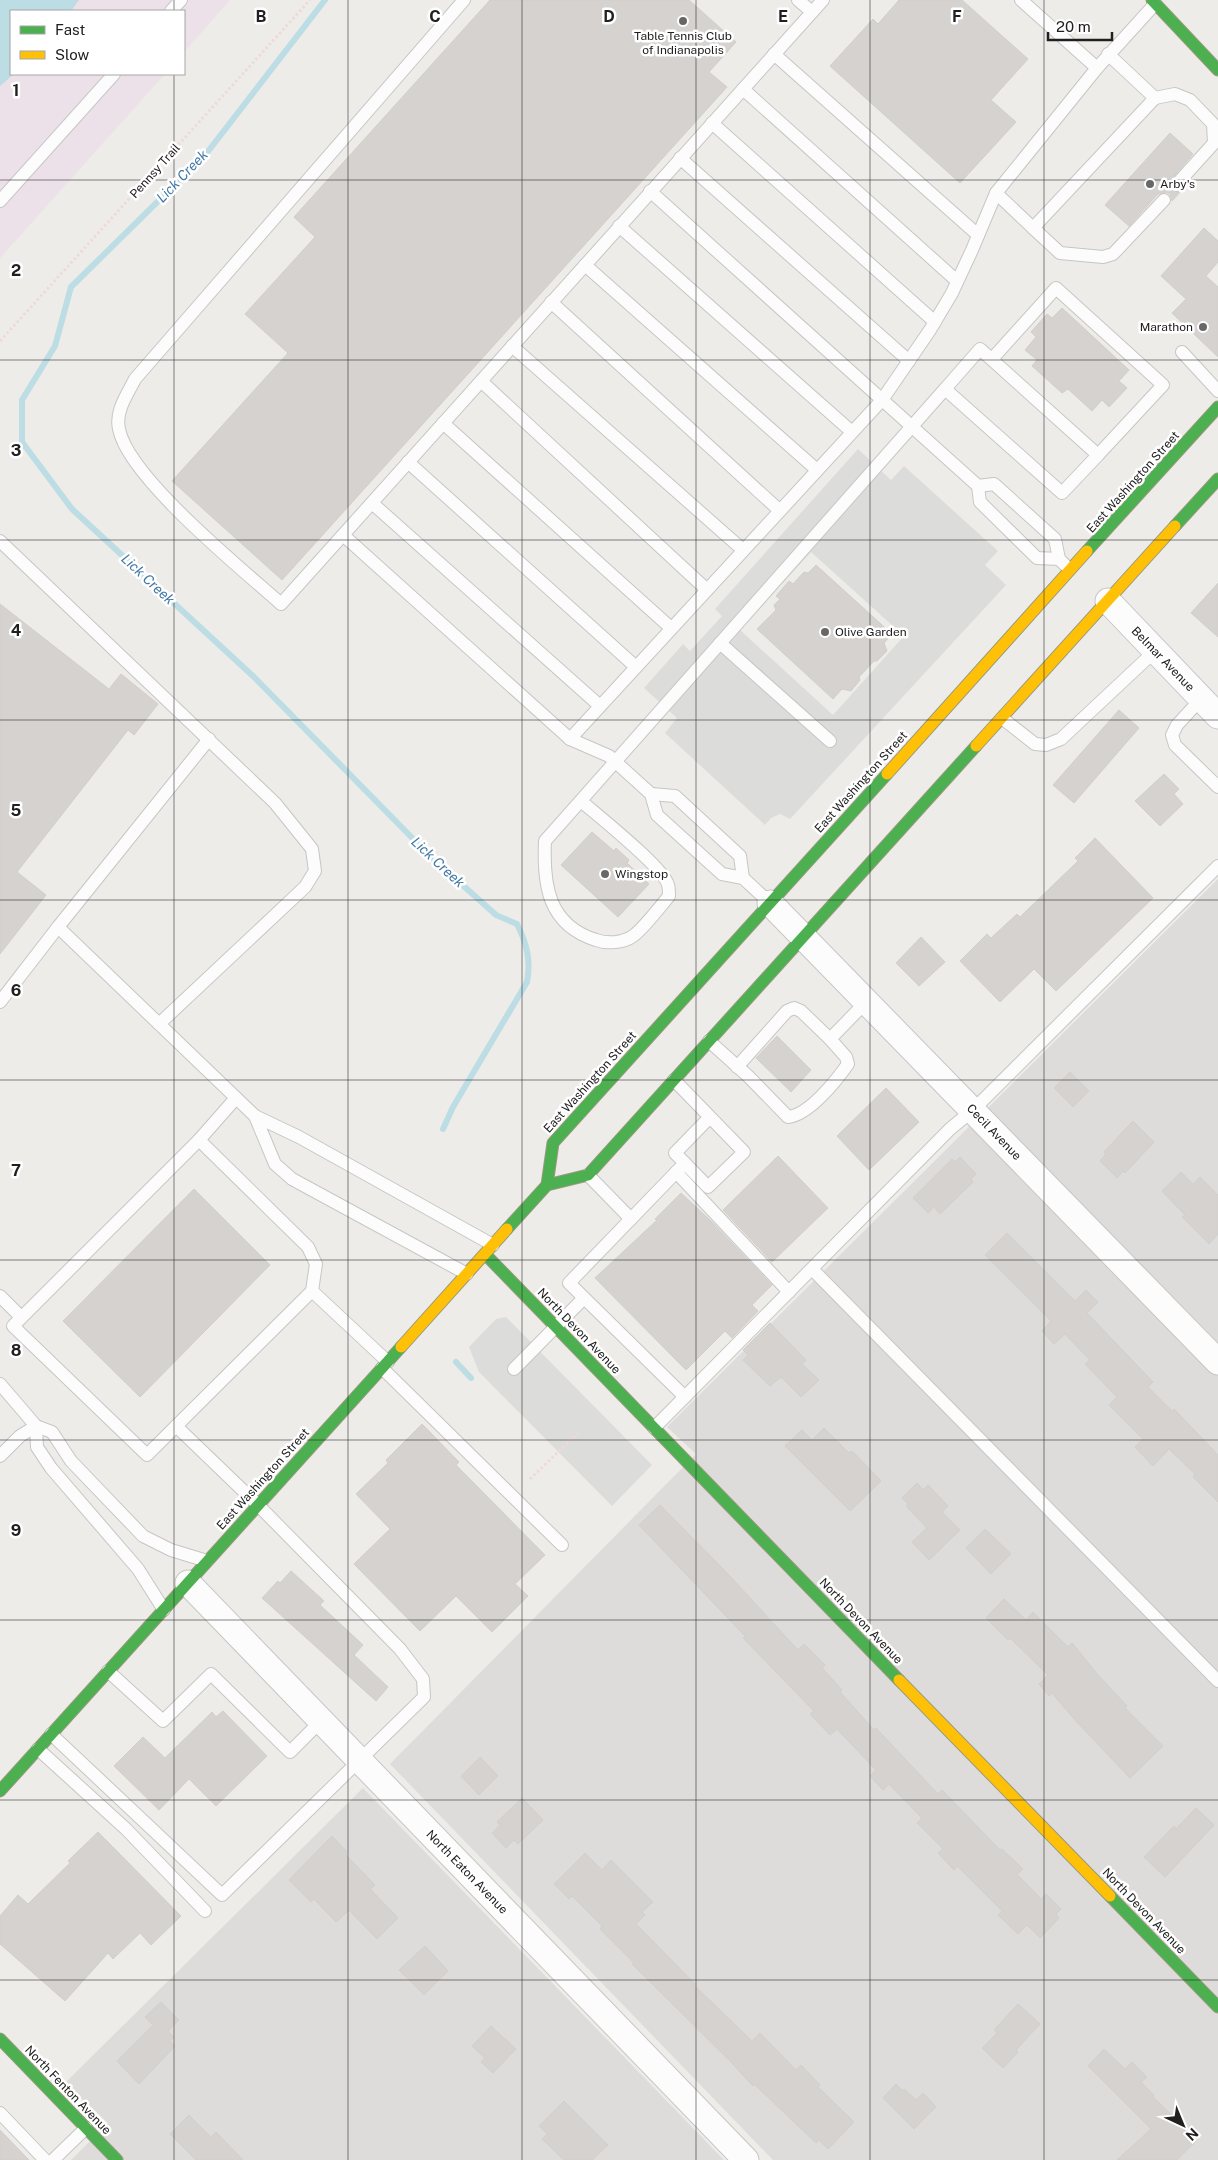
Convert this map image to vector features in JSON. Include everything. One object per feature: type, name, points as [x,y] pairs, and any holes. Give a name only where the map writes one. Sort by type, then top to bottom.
[{"type":"main road","points":[[1153,2],[1218,70]]},
{"type":"main road","name":"East Washington Street","points":[[0,1791],[547,1185],[553,1143],[1218,407]]},
{"type":"main road","points":[[547,1185],[588,1175],[1218,479]]},
{"type":"main road","name":"North Devon Avenue","points":[[489,1249],[556,1327],[1218,2007]]},
{"type":"main road","name":"North Fenton Avenue","points":[[0,2039],[117,2160]]},
{"type":"street","name":"Belmar Avenue","points":[[1108,602],[1210,708]]},
{"type":"street","name":"Cecil Avenue","points":[[770,903],[1218,1362]]},
{"type":"street","name":"North Eaton Avenue","points":[[188,1583],[746,2160]]},
{"type":"lane","points":[[171,10],[181,0]]},
{"type":"lane","points":[[464,0],[135,379],[119,412],[119,429],[128,451],[149,480],[186,517],[281,604],[823,0]]},
{"type":"lane","points":[[798,0],[812,12]]},
{"type":"lane","points":[[1021,0],[1096,68]]},
{"type":"lane","points":[[570,738],[882,400],[935,322],[957,281],[996,193],[1096,68],[1153,2]]},
{"type":"lane","points":[[774,54],[978,235]]},
{"type":"lane","points":[[1108,54],[1155,98]]},
{"type":"lane","points":[[0,201],[113,75]]},
{"type":"lane","points":[[743,89],[957,281]]},
{"type":"lane","points":[[1033,228],[1155,98],[1175,94],[1190,100],[1213,124],[1214,143],[1176,185]]},
{"type":"lane","points":[[712,123],[935,322]]},
{"type":"lane","points":[[680,158],[909,361]]},
{"type":"lane","points":[[650,192],[978,486],[980,502],[1037,558],[1059,559]]},
{"type":"lane","points":[[996,193],[1060,253],[1103,257],[1113,254],[1164,200]]},
{"type":"lane","points":[[619,226],[852,432]]},
{"type":"lane","points":[[585,265],[816,470]]},
{"type":"lane","points":[[945,388],[1062,493],[1163,385],[1056,288],[992,359]]},
{"type":"lane","points":[[551,302],[779,510]]},
{"type":"lane","points":[[512,346],[742,550]]},
{"type":"lane","points":[[581,801],[660,871],[668,884],[669,896],[633,936],[616,943],[600,942],[579,935],[566,925],[556,910],[550,894],[544,864],[545,841],[980,349],[1098,455]]},
{"type":"lane","points":[[1182,352],[1218,391]]},
{"type":"lane","points":[[481,381],[706,589]]},
{"type":"lane","points":[[443,423],[670,628]]},
{"type":"lane","points":[[408,462],[636,667]]},
{"type":"lane","points":[[978,486],[994,484],[1042,526],[1055,538],[1059,559],[1071,570]]},
{"type":"lane","points":[[372,503],[600,706]]},
{"type":"lane","points":[[343,535],[570,738],[609,756],[616,762],[651,794],[657,815],[722,874],[742,878],[770,903]]},
{"type":"lane","points":[[0,541],[210,739],[275,803],[312,849],[315,871],[305,887],[159,1024]]},
{"type":"lane","points":[[720,643],[830,741]]},
{"type":"lane","points":[[1002,718],[1035,744],[1046,745],[1061,739],[1155,651]]},
{"type":"lane","points":[[1210,708],[1177,726],[1172,735],[1175,745],[1218,787]]},
{"type":"lane","points":[[0,1002],[210,739]]},
{"type":"lane","points":[[651,794],[675,796],[740,856],[742,878]]},
{"type":"lane","points":[[654,1428],[950,1129],[973,1110],[1218,866]]},
{"type":"lane","points":[[58,927],[255,1116],[299,1137],[489,1249]]},
{"type":"lane","points":[[830,1040],[867,1001]]},
{"type":"lane","points":[[708,1041],[788,1117],[796,1117],[804,1112],[840,1076],[848,1064],[846,1057],[830,1040],[801,1011],[794,1008],[787,1011],[737,1067]]},
{"type":"lane","points":[[674,1080],[744,1152],[708,1187],[681,1167]]},
{"type":"lane","points":[[199,1140],[308,1246],[316,1264],[312,1291],[147,1455],[13,1326],[199,1140],[236,1098]]},
{"type":"lane","points":[[255,1116],[275,1164],[292,1179],[467,1274]]},
{"type":"lane","points":[[710,1118],[675,1153],[681,1167],[789,1292]]},
{"type":"lane","points":[[681,1167],[569,1283],[685,1397]]},
{"type":"lane","points":[[588,1175],[631,1219]]},
{"type":"lane","points":[[812,1269],[1218,1681]]},
{"type":"lane","points":[[312,1291],[562,1545]]},
{"type":"lane","points":[[0,1296],[21,1317]]},
{"type":"lane","points":[[514,1369],[584,1298]]},
{"type":"lane","points":[[0,1384],[36,1426],[52,1432],[70,1461],[143,1536],[171,1550],[207,1561]]},
{"type":"lane","points":[[0,1456],[20,1436],[36,1426]]},
{"type":"lane","points":[[36,1426],[37,1447],[50,1468],[138,1569],[164,1610]]},
{"type":"lane","points":[[51,1734],[222,1895],[424,1697],[423,1679],[400,1650],[258,1505],[176,1426]]},
{"type":"lane","points":[[108,1671],[163,1721],[211,1674],[290,1752],[322,1721]]},
{"type":"lane","points":[[38,1749],[126,1829],[205,1911]]},
{"type":"lane","points":[[0,2113],[44,2160]]},
{"type":"lane","points":[[54,2160],[86,2128]]},
{"type":"path","name":"Pennsy Trail","points":[[0,341],[310,0]]},
{"type":"path","points":[[530,1479],[578,1433]]},
{"type":"shaded area","points":[[0,0],[230,0],[185,51],[185,10],[10,10],[10,75],[164,75],[0,258]]},
{"type":"shaded area","points":[[858,449],[891,480],[904,466],[998,551],[985,565],[1006,585],[790,819],[780,814],[771,818],[765,825],[665,733],[677,718],[644,688],[683,644],[690,651],[722,616],[715,609]],"holes":[[[811,552],[904,636],[833,715],[740,630]]]},
{"type":"shaded area","points":[[1218,879],[1218,2160],[773,2160],[390,1764],[696,1454],[667,1427]]},
{"type":"shaded area","points":[[506,1317],[652,1465],[612,1506],[479,1372],[469,1347],[496,1319]]},
{"type":"shaded area","points":[[363,1788],[724,2160],[71,2160],[108,2123],[65,2083]]},
{"type":"water","points":[[0,0],[79,0],[72,10],[10,10],[10,75],[13,75],[0,86]]},
{"type":"building","points":[[490,0],[689,0],[736,42],[709,72],[727,87],[282,580],[172,481],[288,353],[245,314],[315,237],[294,217]]},
{"type":"building","points":[[899,0],[962,0],[1028,59],[991,100],[1016,122],[960,183],[830,66],[873,19],[878,24]]},
{"type":"building","name":"Arby's","points":[[1170,133],[1193,154],[1168,183],[1171,191],[1175,193],[1181,191],[1172,201],[1170,194],[1166,192],[1158,194],[1129,226],[1105,205]]},
{"type":"building","points":[[1204,228],[1218,241],[1218,262],[1206,276],[1218,287],[1218,357],[1172,313],[1186,299],[1161,276]]},
{"type":"building","points":[[1062,308],[1129,370],[1119,381],[1127,388],[1109,407],[1102,400],[1092,411],[1068,389],[1062,393],[1032,366],[1037,360],[1025,350],[1036,337],[1031,332],[1047,314],[1052,318]]},
{"type":"building","name":"Olive Garden","points":[[816,565],[892,634],[884,643],[887,651],[877,661],[874,661],[859,677],[860,680],[851,691],[842,689],[833,699],[757,629],[776,610],[774,605],[780,599],[776,596],[789,581],[793,584],[804,572],[808,573]]},
{"type":"building","points":[[1218,583],[1218,637],[1191,613]]},
{"type":"building","points":[[0,604],[109,689],[121,674],[158,704],[134,735],[128,730],[17,872],[46,895],[0,954]]},
{"type":"building","points":[[1119,710],[1139,728],[1074,803],[1053,785]]},
{"type":"building","points":[[1164,774],[1179,789],[1174,794],[1183,804],[1160,826],[1135,801]]},
{"type":"building","name":"Wingstop","points":[[592,832],[614,851],[616,848],[629,860],[627,863],[649,884],[618,917],[561,865]]},
{"type":"building","points":[[1095,838],[1153,898],[1056,991],[1034,969],[1000,1002],[960,961],[987,934],[991,938],[1017,914],[1020,917],[1078,861],[1075,858]]},
{"type":"building","points":[[921,937],[945,962],[919,986],[896,963]]},
{"type":"building","points":[[777,1036],[811,1070],[791,1092],[756,1058]]},
{"type":"building","points":[[1070,1072],[1089,1091],[1073,1107],[1054,1088]]},
{"type":"building","points":[[886,1088],[919,1122],[869,1170],[837,1136]]},
{"type":"building","points":[[1133,1121],[1154,1142],[1125,1173],[1123,1171],[1117,1178],[1100,1161],[1106,1154],[1104,1152]]},
{"type":"building","points":[[778,1156],[828,1208],[772,1262],[723,1210]]},
{"type":"building","points":[[960,1157],[976,1174],[971,1179],[973,1182],[940,1214],[934,1207],[928,1213],[913,1198],[952,1159],[955,1162]]},
{"type":"building","points":[[1181,1172],[1193,1184],[1200,1177],[1218,1195],[1218,1234],[1209,1244],[1182,1217],[1185,1215],[1162,1191]]},
{"type":"building","points":[[194,1189],[270,1265],[140,1397],[63,1321]]},
{"type":"building","points":[[681,1193],[711,1221],[772,1285],[752,1305],[758,1311],[732,1338],[725,1331],[686,1370],[595,1278],[657,1220],[655,1219]]},
{"type":"building","points":[[1007,1233],[1075,1301],[1086,1290],[1098,1302],[1087,1313],[1153,1382],[1148,1387],[1172,1411],[1174,1409],[1218,1455],[1218,1502],[1193,1477],[1195,1474],[1169,1449],[1153,1466],[1135,1447],[1143,1439],[1109,1405],[1117,1397],[1085,1364],[1090,1360],[1065,1334],[1054,1344],[1042,1331],[1051,1321],[985,1255]]},
{"type":"building","points":[[770,1323],[806,1360],[802,1364],[819,1380],[801,1397],[781,1377],[770,1386],[743,1360],[748,1355],[743,1350]]},
{"type":"building","points":[[422,1424],[459,1462],[456,1465],[545,1555],[515,1584],[528,1596],[492,1632],[456,1596],[420,1631],[354,1564],[390,1529],[356,1494],[388,1463],[386,1460]]},
{"type":"building","points":[[824,1428],[849,1453],[852,1451],[881,1481],[850,1511],[785,1446],[802,1430],[812,1440]]},
{"type":"building","points":[[917,1483],[923,1490],[928,1485],[948,1506],[942,1512],[960,1530],[929,1560],[912,1542],[927,1528],[906,1506],[908,1504],[902,1498]]},
{"type":"building","points":[[660,1505],[728,1574],[798,1650],[804,1644],[825,1665],[822,1668],[842,1690],[840,1692],[874,1730],[876,1728],[938,1794],[942,1790],[1000,1850],[1002,1849],[1023,1869],[1017,1874],[1041,1899],[1046,1894],[1061,1909],[1056,1914],[1059,1918],[1040,1938],[1027,1925],[1018,1934],[998,1915],[1002,1911],[957,1866],[954,1870],[938,1853],[943,1849],[917,1823],[922,1818],[889,1784],[883,1790],[870,1776],[876,1770],[837,1729],[830,1735],[810,1714],[814,1711],[743,1638],[745,1636],[639,1525]]},
{"type":"building","points":[[985,1529],[1011,1554],[991,1574],[966,1548]]},
{"type":"building","points":[[291,1571],[324,1601],[320,1605],[363,1645],[354,1655],[388,1687],[376,1701],[262,1598],[278,1581],[280,1583]]},
{"type":"building","points":[[1004,1599],[1026,1620],[1033,1612],[1068,1647],[1072,1643],[1127,1706],[1125,1708],[1163,1746],[1130,1778],[1052,1693],[1049,1696],[1039,1684],[1048,1675],[1010,1638],[1008,1640],[986,1618]]},
{"type":"building","points":[[223,1711],[267,1756],[216,1806],[189,1779],[159,1810],[114,1766],[143,1737],[165,1758],[212,1712],[216,1717]]},
{"type":"building","points":[[480,1757],[498,1776],[479,1795],[461,1776]]},
{"type":"building","points":[[522,1798],[543,1820],[518,1844],[514,1840],[506,1848],[492,1833],[500,1825],[497,1822]]},
{"type":"building","points":[[1196,1808],[1214,1825],[1165,1877],[1144,1857],[1174,1826],[1176,1829]]},
{"type":"building","points":[[98,1832],[181,1916],[151,1945],[140,1933],[113,1959],[108,1953],[65,2001],[0,1944],[0,1916],[18,1895],[28,1904],[70,1863],[68,1861]]},
{"type":"building","points":[[332,1836],[347,1852],[345,1854],[375,1885],[370,1889],[398,1918],[377,1939],[349,1910],[336,1922],[314,1899],[311,1902],[289,1880]]},
{"type":"building","points":[[585,1853],[602,1870],[611,1860],[653,1902],[642,1912],[645,1915],[636,1924],[694,1985],[752,2041],[760,2033],[796,2070],[801,2065],[820,2085],[818,2087],[854,2122],[828,2149],[819,2140],[816,2143],[754,2084],[753,2086],[632,1964],[634,1963],[600,1929],[602,1926],[572,1896],[569,1899],[554,1884]]},
{"type":"building","points":[[425,1946],[448,1971],[424,1995],[399,1970]]},
{"type":"building","points":[[161,2002],[179,2020],[168,2031],[174,2037],[170,2041],[175,2046],[139,2084],[117,2061],[153,2025],[145,2017]]},
{"type":"building","points":[[1018,2004],[1040,2024],[1016,2050],[1018,2052],[1003,2068],[982,2048],[997,2033],[994,2030]]},
{"type":"building","points":[[491,2026],[516,2049],[493,2073],[481,2062],[485,2058],[472,2046]]},
{"type":"building","points":[[1104,2049],[1125,2069],[1132,2062],[1147,2077],[1141,2082],[1154,2095],[1153,2097],[1197,2140],[1177,2160],[1117,2160],[1151,2129],[1088,2066]]},
{"type":"building","points":[[896,2084],[916,2100],[923,2093],[936,2107],[914,2129],[883,2098]]},
{"type":"building","points":[[564,2101],[608,2145],[592,2160],[564,2160],[542,2139],[547,2134],[539,2126]]},
{"type":"building","points":[[189,2115],[211,2137],[216,2132],[243,2160],[196,2160],[170,2134]]},
{"type":"building","points":[[0,2130],[29,2160],[0,2160]]},
{"type":"waterway","name":"Lick Creek","points":[[325,0],[206,154],[71,287],[55,346],[22,400],[22,442],[72,509],[254,677],[428,854],[496,915],[517,924],[527,952],[529,966],[527,982],[453,1107],[443,1129]]},
{"type":"waterway","name":"Lick Creek","points":[[456,1362],[471,1378]]},
{"type":"traffic: fast","points":[[1152,0],[1218,70]]},
{"type":"traffic: fast","points":[[1087,551],[1218,407]]},
{"type":"traffic: fast","points":[[1175,526],[1218,479]]},
{"type":"traffic: fast","points":[[507,1229],[547,1185],[588,1175],[976,746]]},
{"type":"traffic: fast","points":[[547,1185],[553,1143],[887,774]]},
{"type":"traffic: fast","points":[[485,1254],[899,1680]]},
{"type":"traffic: fast","points":[[0,1791],[401,1347]]},
{"type":"traffic: fast","points":[[1110,1896],[1218,2007]]},
{"type":"traffic: fast","points":[[0,2039],[117,2160]]},
{"type":"traffic: slow","points":[[976,746],[1175,526]]},
{"type":"traffic: slow","points":[[887,774],[1087,551]]},
{"type":"traffic: slow","points":[[401,1347],[507,1229]]},
{"type":"traffic: slow","points":[[899,1680],[1110,1896]]},
{"type":"place","name":"Table Tennis Club of Indianapolis","points":[[683,21]]},
{"type":"place","name":"Arby's","points":[[1150,184]]},
{"type":"place","name":"Marathon","points":[[1203,327]]},
{"type":"place","name":"Olive Garden","points":[[825,632]]},
{"type":"place","name":"Wingstop","points":[[605,874]]}]
